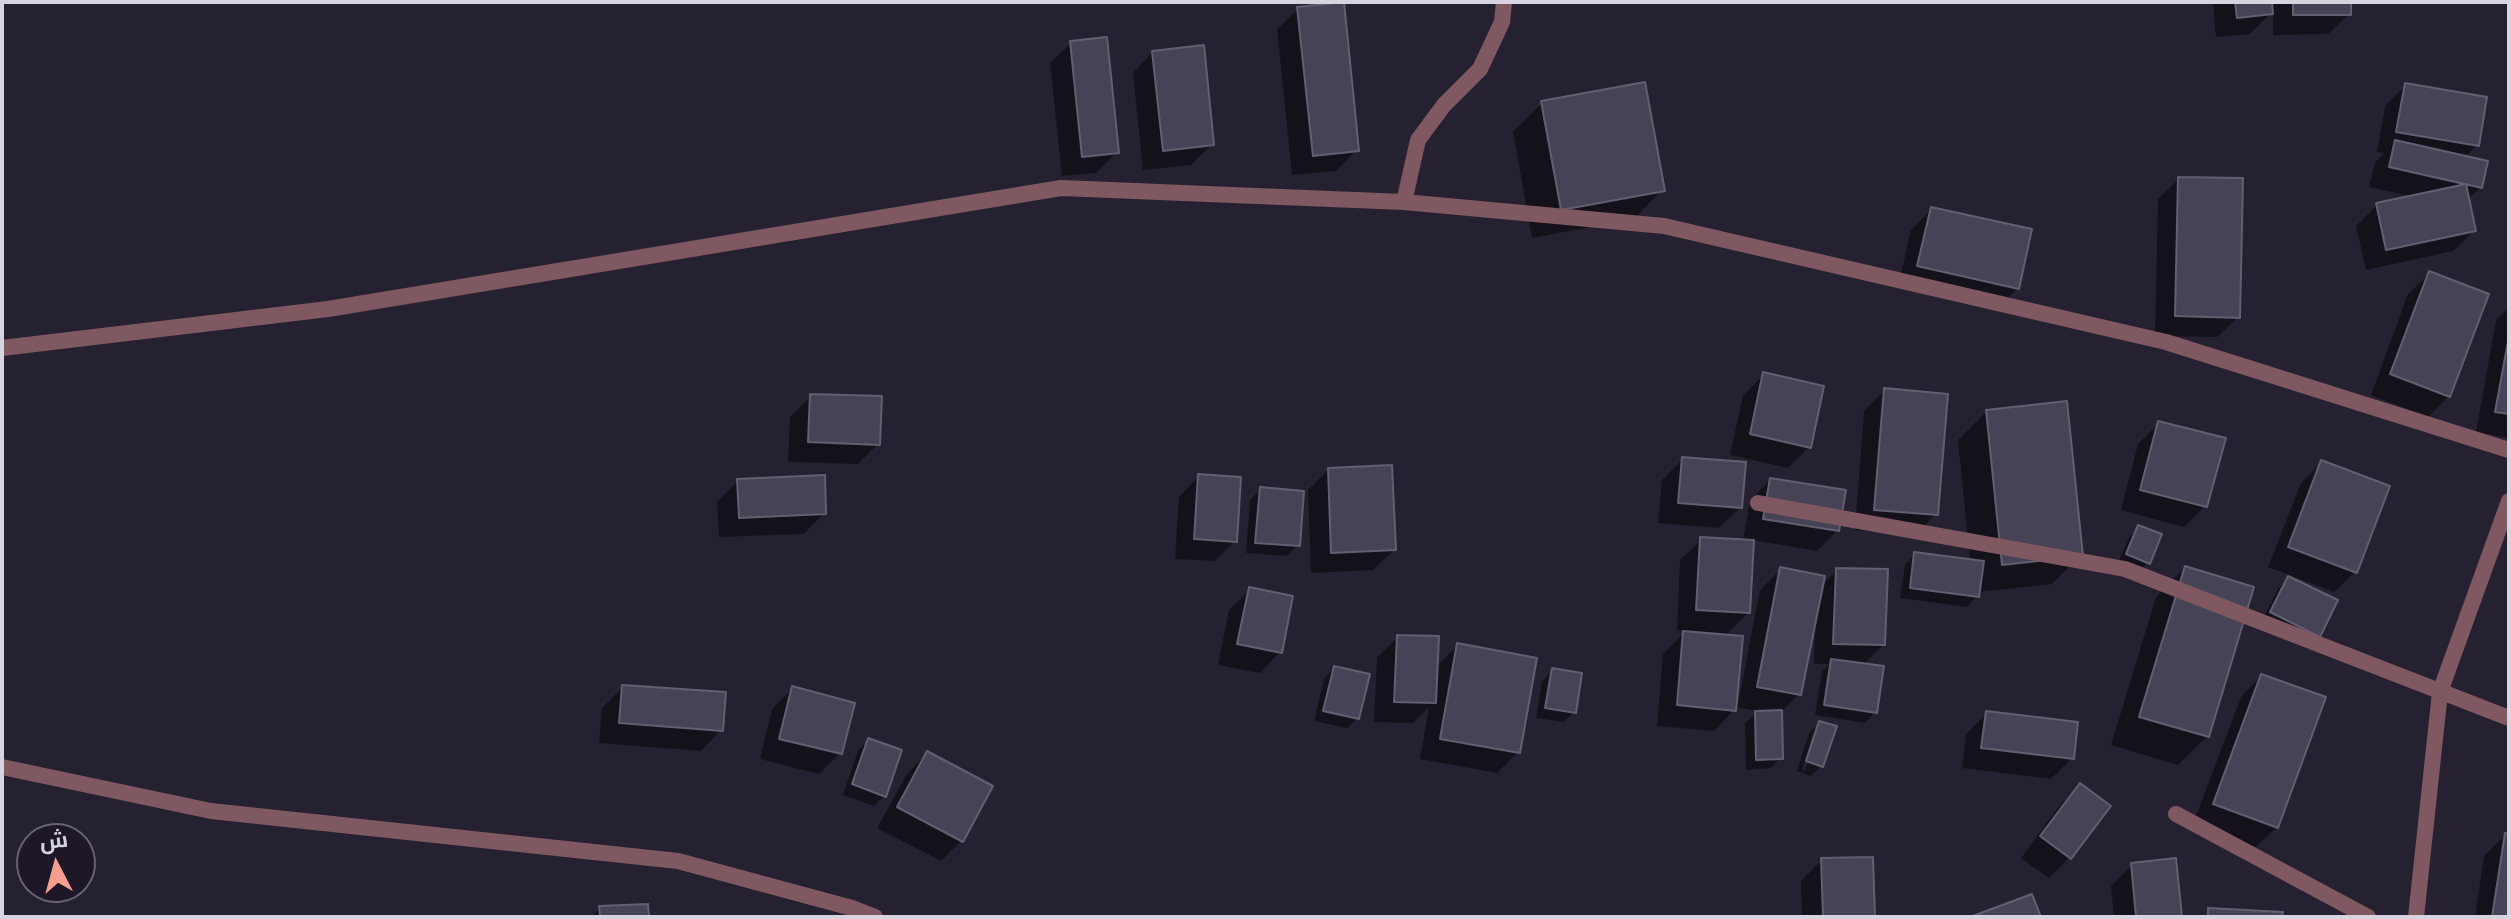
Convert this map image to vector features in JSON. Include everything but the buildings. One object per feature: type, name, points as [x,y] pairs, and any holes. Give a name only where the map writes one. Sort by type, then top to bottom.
[{"type":"street","points":[[1404,202],[1418,140],[1444,105],[1480,69],[1502,22],[1504,2]]},
{"type":"street","points":[[2,348],[328,309],[1061,188],[1404,202],[1664,226],[2166,342],[2509,450]]},
{"type":"street","points":[[2416,917],[2440,692],[2509,501]]},
{"type":"street","points":[[1758,503],[2125,569],[2509,718]]},
{"type":"street","points":[[2,767],[211,811],[678,861],[875,917]]},
{"type":"street","points":[[2176,814],[2368,917]]}]
